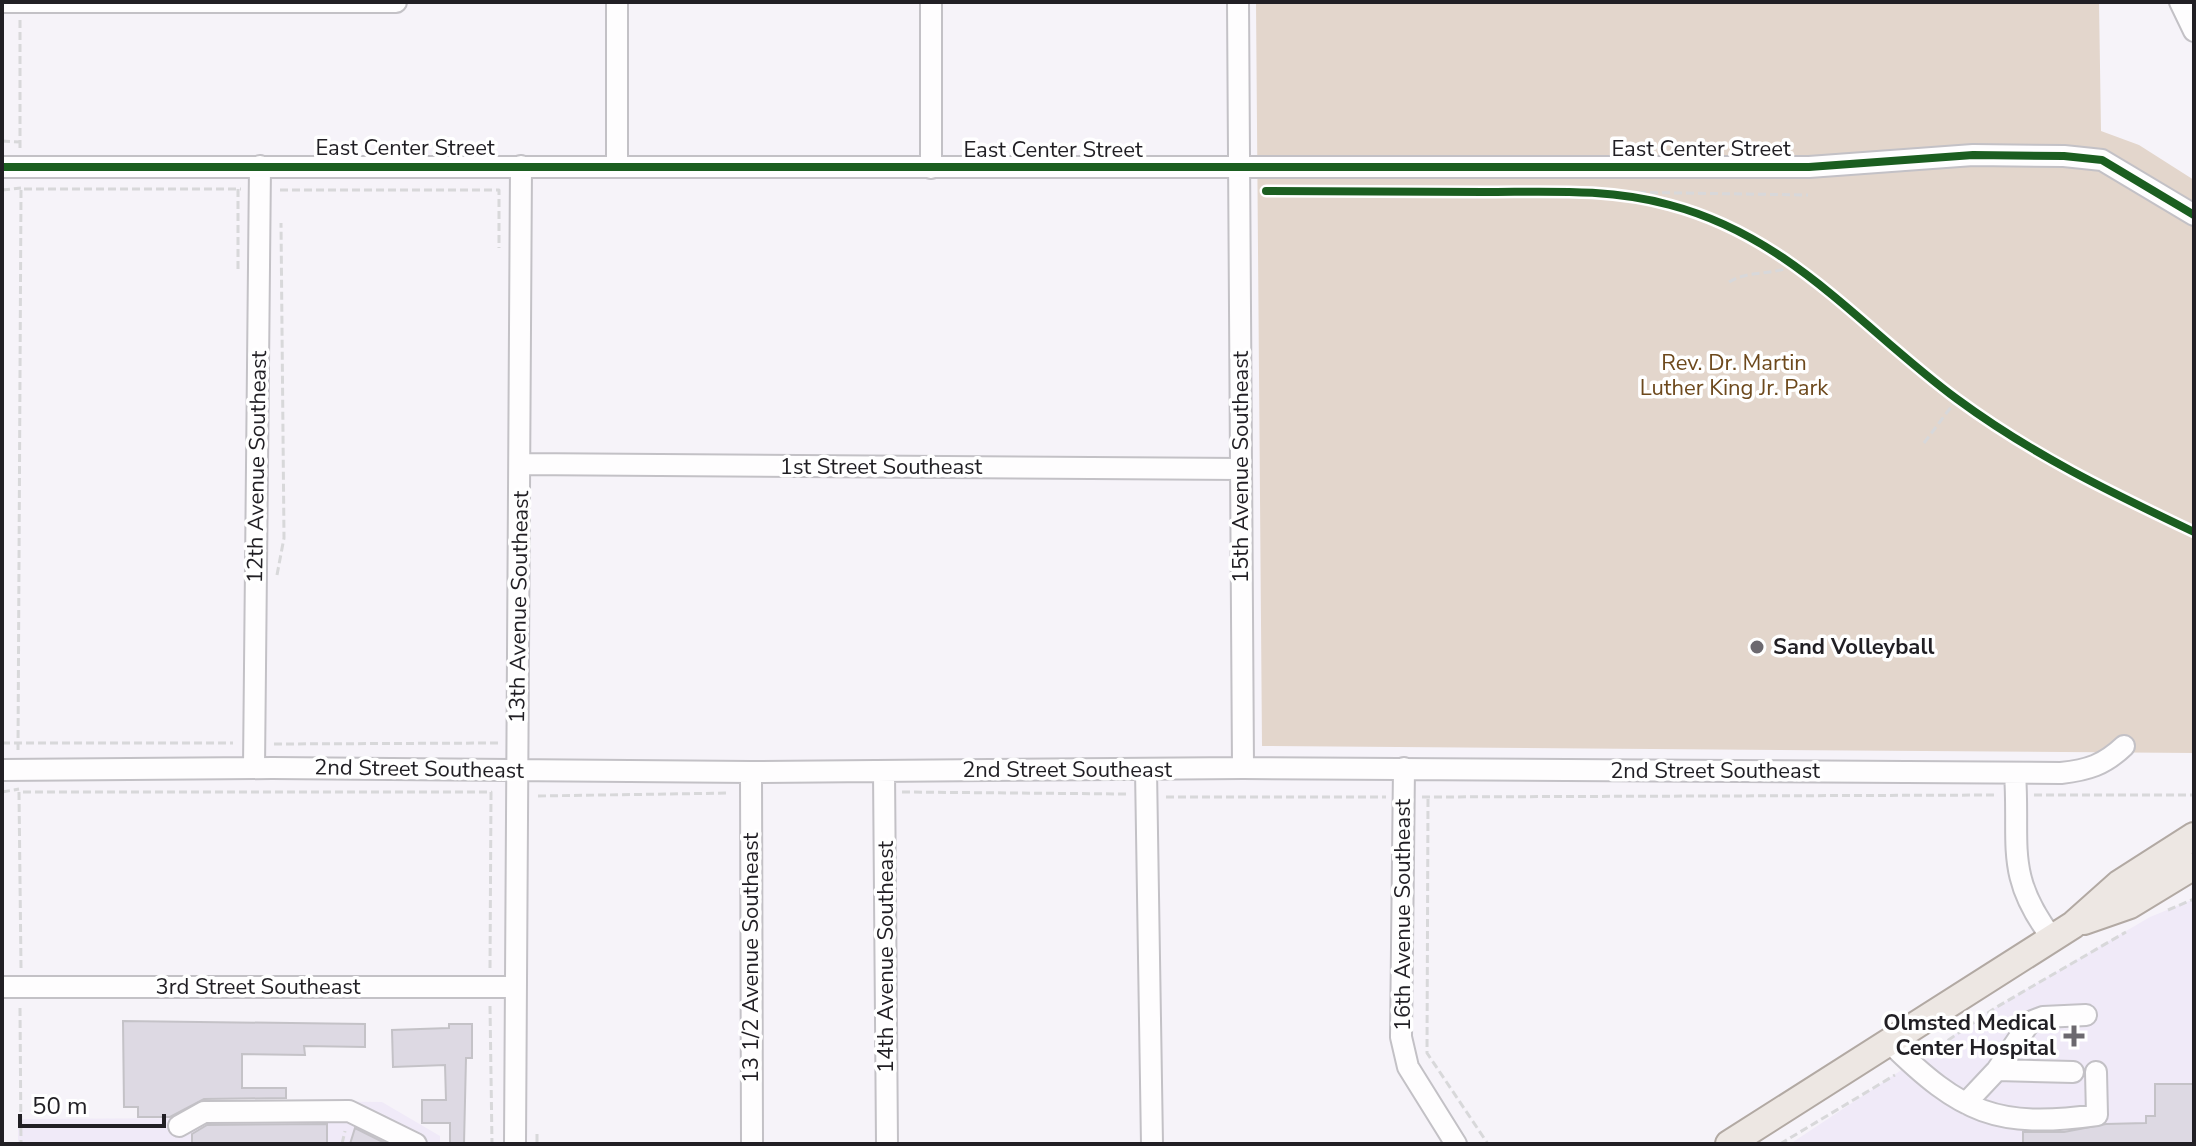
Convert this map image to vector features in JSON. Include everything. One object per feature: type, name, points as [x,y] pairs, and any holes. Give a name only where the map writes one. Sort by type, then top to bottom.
[{"type":"main road","points":[[1729,1144],[2062,931],[2119,884],[2194,836]]},
{"type":"main road","points":[[2062,931],[2130,905],[2194,866]]},
{"type":"street","points":[[2,2],[396,2]]},
{"type":"street","points":[[617,2],[617,166]]},
{"type":"street","points":[[931,2],[931,168]]},
{"type":"street","name":"15th Avenue Southeast","points":[[1238,2],[1243,768]]},
{"type":"street","points":[[2180,2],[2194,31]]},
{"type":"street","name":"East Center Street","points":[[2,167],[1809,167],[2020,154],[2102,160],[2194,215]]},
{"type":"street","name":"12th Avenue Southeast","points":[[254,768],[260,166]]},
{"type":"street","name":"13th Avenue Southeast","points":[[515,1144],[521,166]]},
{"type":"street","name":"1st Street Southeast","points":[[521,464],[1241,469]]},
{"type":"street","name":"2nd Street Southeast","points":[[2,770],[254,768],[751,772],[1404,768],[2015,773],[2086,771],[2106,763],[2124,746]]},
{"type":"street","name":"16th Avenue Southeast","points":[[1404,768],[1401,1037],[1408,1067],[1456,1144]]},
{"type":"street","points":[[1146,770],[1152,1144]]},
{"type":"street","name":"14th Avenue Southeast","points":[[884,771],[887,1144]]},
{"type":"street","name":"13 1/2 Avenue Southeast","points":[[751,772],[752,1144]]},
{"type":"street","points":[[2015,773],[2017,869],[2028,904],[2062,931]]},
{"type":"street","name":"3rd Street Southeast","points":[[2,987],[514,978]]},
{"type":"street","points":[[1966,1103],[1997,1070],[2030,1022],[2043,1017],[2086,1015]]},
{"type":"street","points":[[1890,1043],[1931,1083],[2000,1119],[2067,1119],[2097,1115],[2096,1072]]},
{"type":"street","points":[[1997,1070],[2073,1072]]},
{"type":"street","points":[[179,1126],[204,1112],[349,1111],[416,1144]]},
{"type":"path","points":[[2,141],[20,142],[20,2]]},
{"type":"path","points":[[18,743],[21,189],[238,189],[237,284]]},
{"type":"path","points":[[281,190],[499,190],[499,253]]},
{"type":"path","points":[[1599,192],[1808,195]]},
{"type":"path","points":[[1614,192],[1672,205]]},
{"type":"path","points":[[276,581],[284,538],[281,221]]},
{"type":"path","points":[[1785,258],[1806,272]]},
{"type":"path","points":[[1729,282],[1743,274],[1779,274],[1795,264]]},
{"type":"path","points":[[1945,389],[1969,408]]},
{"type":"path","points":[[1924,443],[1957,399]]},
{"type":"path","points":[[2,743],[234,743]]},
{"type":"path","points":[[272,744],[498,744]]},
{"type":"path","points":[[21,968],[19,792],[491,792],[490,970],[514,978]]},
{"type":"path","points":[[1488,1144],[1427,1053],[1428,797],[2194,795]]},
{"type":"path","points":[[1221,797],[1382,797]]},
{"type":"path","points":[[2165,911],[2194,899]]},
{"type":"path","points":[[1780,1144],[1912,1065],[1995,1008],[2137,925]]},
{"type":"path","points":[[20,1004],[21,1144]]},
{"type":"path","points":[[490,1004],[492,1144]]},
{"type":"shaded area","name":"Olmsted Medical Center Hospital","points":[[2194,899],[2194,1144],[1790,1144],[1995,1008],[2150,917]]},
{"type":"shaded area","points":[[222,1100],[382,1102],[440,1136],[440,1144],[18,1144],[18,1119],[213,1118]]},
{"type":"green space","name":"Rev. Dr. Martin Luther King Jr. Park","points":[[1256,2],[2099,2],[2101,131],[2139,145],[2194,180],[2194,753],[1262,746]]},
{"type":"building","points":[[123,1021],[365,1024],[365,1047],[304,1046],[305,1055],[242,1054],[242,1088],[286,1088],[286,1098],[204,1099],[170,1117],[138,1117],[138,1107],[124,1107]]},
{"type":"building","points":[[449,1024],[472,1024],[472,1058],[466,1058],[464,1144],[450,1144],[450,1123],[422,1123],[422,1100],[446,1100],[445,1065],[393,1067],[392,1030],[449,1028]]},
{"type":"building","points":[[2155,1084],[2194,1084],[2194,1144],[2023,1144],[2023,1132],[2064,1132],[2106,1124],[2146,1123],[2146,1116],[2155,1116]]},
{"type":"building","points":[[327,1124],[327,1144],[192,1144],[192,1134],[207,1125]]},
{"type":"building","points":[[355,1128],[387,1144],[350,1144]]},
{"type":"cycle path","points":[[2,167],[1809,167],[1973,155],[2064,156],[2102,160],[2194,215]]},
{"type":"cycle path","points":[[1266,191],[1601,193],[1670,205],[1713,220],[1789,262],[1823,287],[1922,372],[2014,438],[2072,472],[2194,532]]},
{"type":"place","name":"Sand Volleyball","points":[[1757,647]]},
{"type":"place","name":"Olmsted Medical Center Hospital","points":[[2074,1036]]}]
